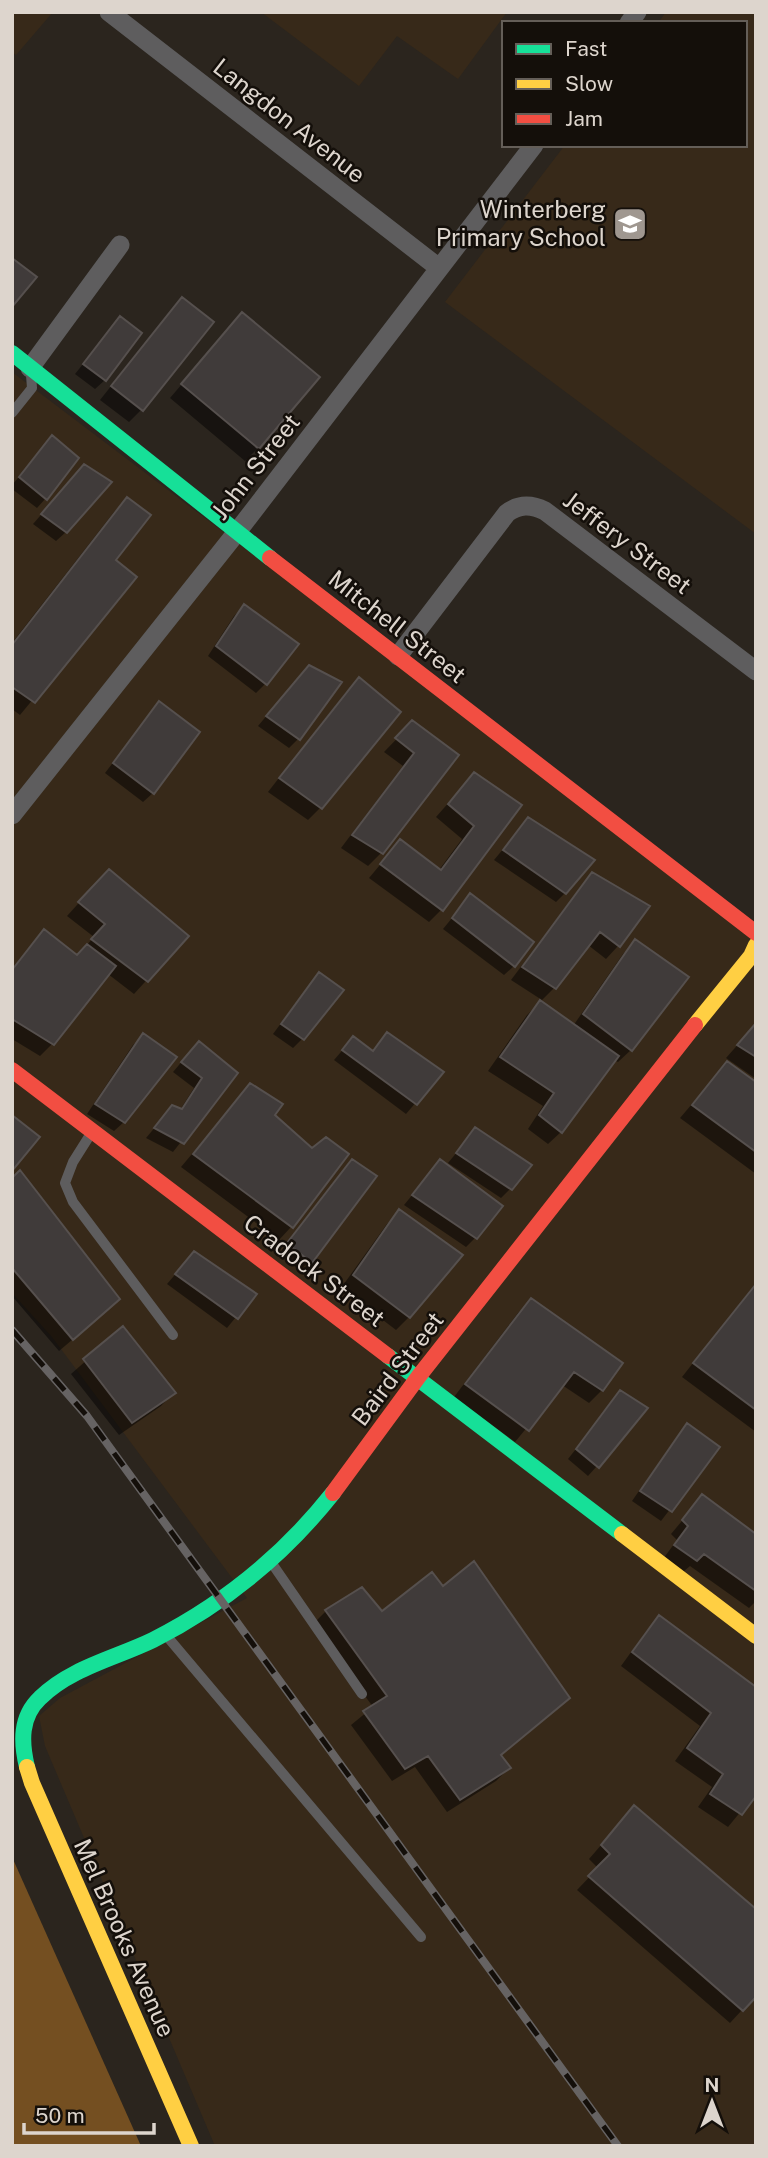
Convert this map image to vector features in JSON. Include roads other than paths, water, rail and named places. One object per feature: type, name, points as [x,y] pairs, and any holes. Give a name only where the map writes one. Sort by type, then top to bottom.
[{"type":"street","name":"Langdon Avenue","points":[[109,12],[439,268]]},
{"type":"street","name":"John Street","points":[[12,815],[237,532],[532,147]]},
{"type":"street","points":[[30,368],[120,245]]},
{"type":"street","name":"Mitchell Street","points":[[12,354],[237,532],[756,933]]},
{"type":"street","name":"Jeffery Street","points":[[398,656],[507,513],[517,507],[531,505],[545,510],[756,671]]},
{"type":"street","name":"Baird Street","points":[[23,1747],[27,1714],[46,1692],[165,1634],[271,1562],[297,1537],[418,1378],[751,956],[756,945]]},
{"type":"street","name":"Cradock Street","points":[[12,1070],[756,1636]]},
{"type":"street","name":"Mel Brooks Avenue","points":[[23,1747],[32,1783],[49,1825],[191,2146]]},
{"type":"lane","points":[[12,413],[32,388],[30,368]]},
{"type":"lane","points":[[93,1131],[73,1162],[65,1183],[73,1202],[173,1335]]},
{"type":"lane","points":[[271,1562],[362,1694]]},
{"type":"lane","points":[[165,1634],[421,1937]]},
{"type":"railway","points":[[12,1330],[87,1416],[618,2146]]},
{"type":"place","name":"Winterberg Primary School","points":[[630,224]]}]
